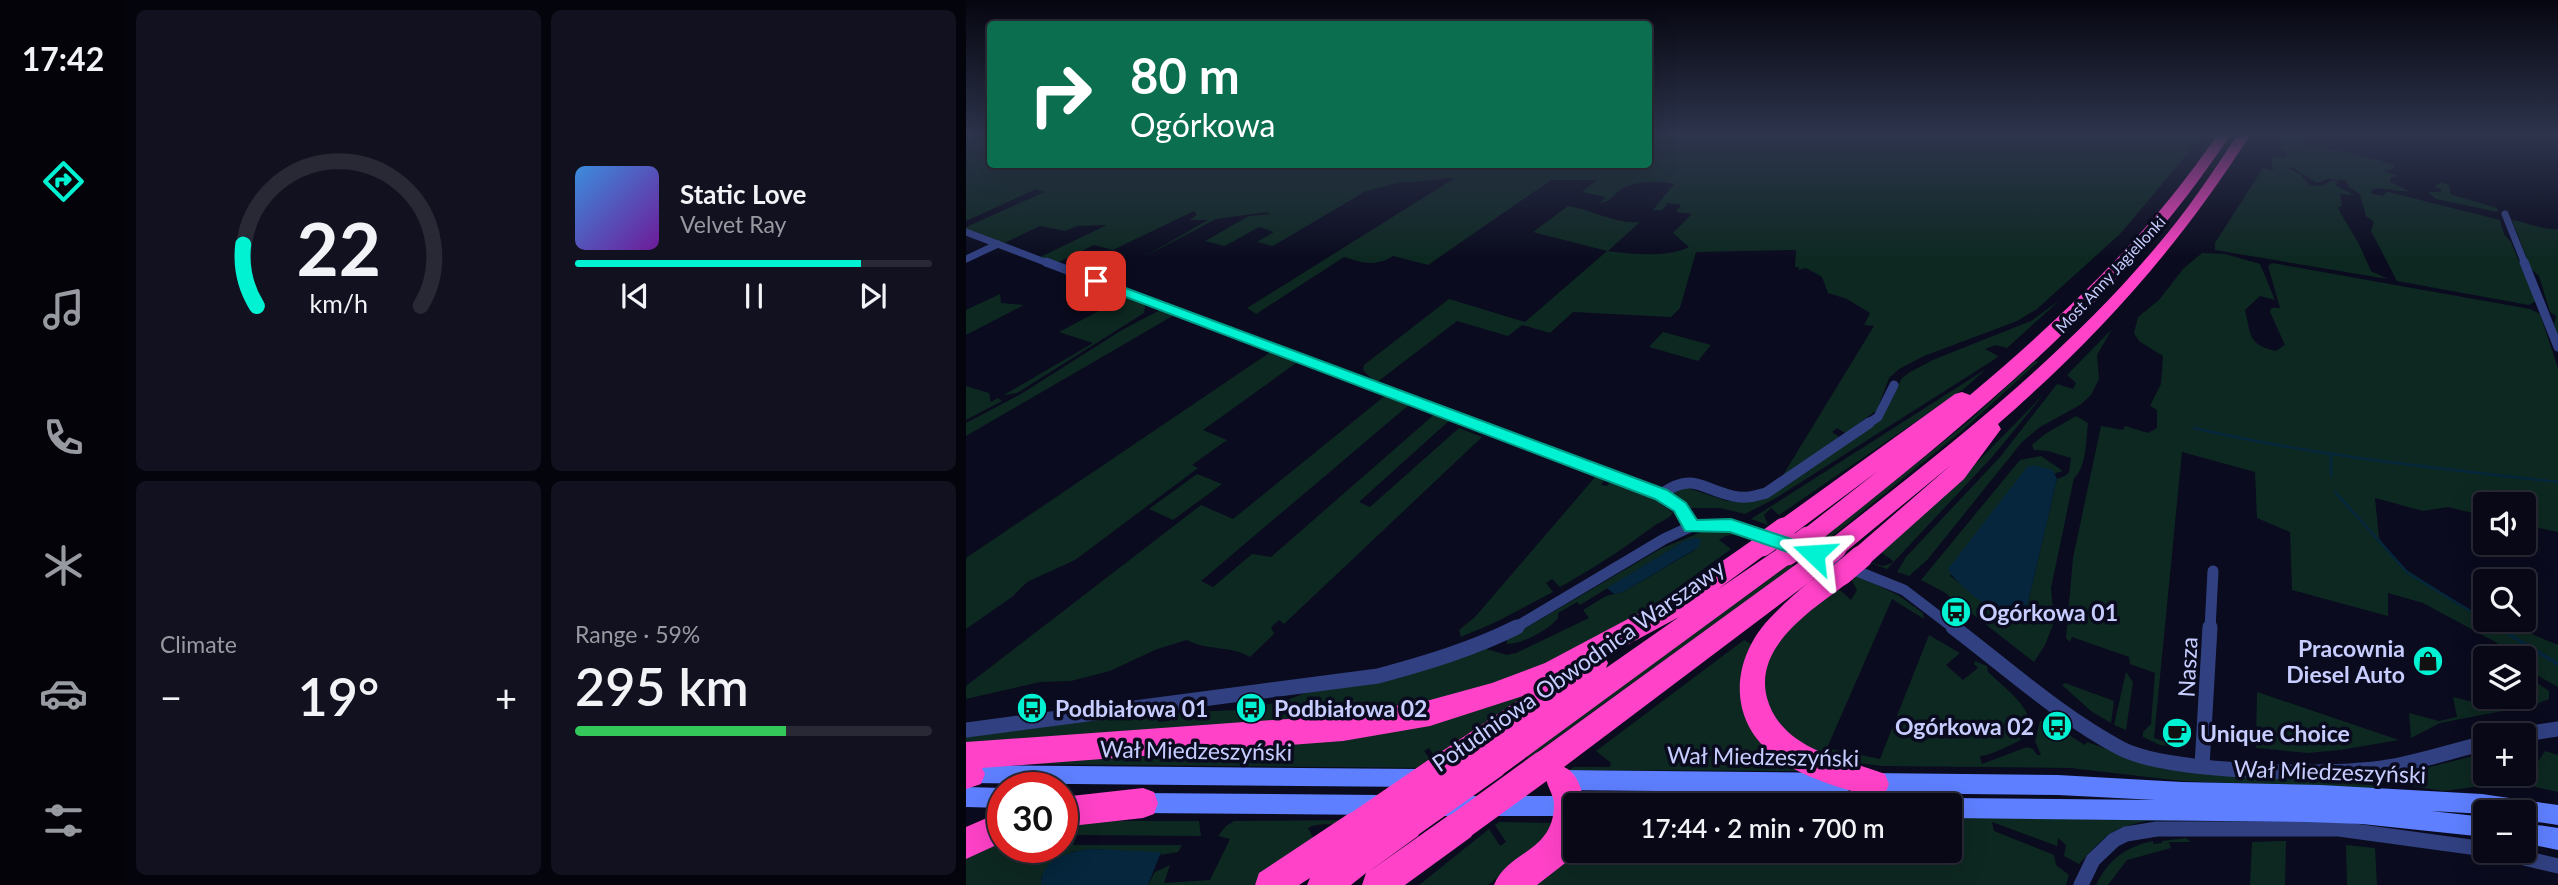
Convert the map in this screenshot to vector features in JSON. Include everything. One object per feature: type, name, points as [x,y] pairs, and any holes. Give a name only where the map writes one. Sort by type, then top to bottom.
[{"type":"highway","name":"Most Anny Jagiellonki","points":[[2026,356],[2099,287],[2152,230],[2196,176]]},
{"type":"highway","name":"Most Anny Jagiellonki","points":[[1838,561],[1956,474],[2008,403],[2103,312],[2172,237],[2217,176]]},
{"type":"highway","name":"Południowa Obwodnica Warszawy","points":[[1323,885],[1492,765],[1777,543],[1808,538],[1917,452],[2026,356]]},
{"type":"highway","points":[[967,775],[1343,728],[1430,713],[1494,695],[1546,675],[1684,601],[1777,543],[1920,427],[2026,356]]},
{"type":"highway","points":[[1838,561],[1768,639],[1755,663],[1751,680],[1753,698],[1763,725],[1789,750],[1818,765],[1874,783]]},
{"type":"highway","points":[[1579,793],[1838,561]]},
{"type":"highway","points":[[1271,885],[1684,601]]},
{"type":"highway","points":[[1078,810],[1143,803]]},
{"type":"highway","points":[[1378,885],[1460,826],[1563,807]]},
{"type":"highway","points":[[1510,885],[1563,807]]},
{"type":"highway","points":[[1398,885],[1460,826]]},
{"type":"highway","points":[[966,844],[987,834]]},
{"type":"main road","name":"Wał Miedzeszyński","points":[[967,775],[1563,807]]},
{"type":"main road","points":[[967,775],[987,788]]},
{"type":"main road","name":"Wał Miedzeszyński","points":[[1744,793],[1874,783],[2095,786],[2192,793],[2379,798],[2495,805],[2558,815]]},
{"type":"main road","name":"Wał Miedzeszyński","points":[[1078,800],[1143,803],[1563,807]]},
{"type":"main road","name":"Wał Miedzeszyński","points":[[1962,808],[2319,812],[2473,826]]},
{"type":"main road","points":[[2536,835],[2558,839]]},
{"type":"street","points":[[2505,214],[2558,347]]},
{"type":"street","points":[[966,232],[1661,495],[1680,507],[1692,526],[1715,524],[1740,527],[1889,583],[1938,614],[2060,709],[2102,738],[2147,758],[2202,766],[2360,772],[2473,746]]},
{"type":"street","points":[[966,259],[998,244]]},
{"type":"street","points":[[1661,495],[1677,482],[1684,480],[1734,497],[1751,498],[1766,493],[1878,417],[1894,385]]},
{"type":"street","name":"Wał Miedzeszyński","points":[[966,730],[1346,681],[1430,662],[1512,630],[1664,539],[1692,526]]},
{"type":"street","name":"Nasza","points":[[2202,766],[2213,571]]},
{"type":"street","points":[[2536,732],[2558,729]]},
{"type":"street","points":[[2083,879],[2093,860],[2114,841],[2137,831],[2157,829],[2339,829],[2473,847]]},
{"type":"street","points":[[2536,861],[2558,866]]},
{"type":"green space","points":[[966,176],[2169,176],[2120,234],[2037,309],[2017,321],[1924,356],[1899,369],[1889,378],[1877,410],[1845,433],[1837,428],[1832,432],[1839,437],[1780,480],[1874,326],[1864,325],[1870,313],[1847,299],[1828,293],[1822,277],[1806,268],[1798,270],[1799,267],[1795,267],[1796,250],[1696,252],[1680,308],[1671,317],[1573,312],[1550,333],[1522,325],[1508,336],[1457,321],[1376,383],[1363,370],[1364,365],[1449,299],[1525,322],[1607,251],[1533,232],[1568,206],[1621,221],[1640,222],[1608,251],[1660,254],[1689,247],[1673,233],[1692,214],[1676,212],[1681,205],[1668,203],[1662,210],[1653,210],[1674,184],[1635,184],[1623,188],[1610,199],[1600,203],[1606,197],[1582,192],[1597,180],[1551,180],[1428,265],[1393,256],[1381,262],[1369,263],[1344,257],[1256,314],[1247,308],[1455,178],[1396,183],[1366,191],[1273,246],[1257,242],[1274,232],[1259,227],[1225,246],[1205,241],[1249,216],[1270,214],[1267,212],[1216,219],[1142,258],[1208,220],[1189,220],[1197,215],[1194,211],[1113,250],[1094,245],[1055,264],[1038,258],[1107,225],[1077,226],[1065,231],[1040,226],[1004,243],[966,230],[966,227],[1045,192],[1036,189],[966,221]]},
{"type":"green space","points":[[2258,176],[2302,176],[2310,186],[2338,181],[2335,185],[2354,195],[2340,194],[2340,212],[2371,271],[2388,279],[2215,250],[2215,243]]},
{"type":"green space","points":[[2307,176],[2397,176],[2390,178],[2390,182],[2409,191],[2373,189],[2371,193],[2382,196],[2388,192],[2500,220],[2536,301],[2529,305],[2397,281],[2371,231],[2374,222],[2366,216],[2360,194],[2349,187],[2345,180],[2327,179],[2317,183]]},
{"type":"green space","points":[[2442,182],[2449,185],[2450,194],[2497,208],[2498,212],[2436,199],[2428,192],[2441,192],[2441,189],[2434,187]]},
{"type":"green space","points":[[2512,220],[2558,229],[2558,339],[2554,325],[2556,316],[2550,312],[2539,276],[2531,269]]},
{"type":"green space","points":[[2202,253],[2225,254],[2260,264],[2275,300],[2260,296],[2245,310],[2252,338],[2267,349],[2276,351],[2285,345],[2270,312],[2271,308],[2280,308],[2268,266],[2272,263],[2530,309],[2540,314],[2558,368],[2558,532],[2536,527],[2536,492],[2473,492],[2473,513],[2448,507],[2423,511],[2375,498],[2379,538],[2399,565],[2473,612],[2473,630],[2423,603],[2388,593],[2388,616],[2292,590],[2290,532],[2257,518],[2255,472],[2182,452],[2154,738],[2185,748],[2160,745],[2143,737],[2143,732],[2151,724],[2155,673],[2130,664],[2129,657],[2072,637],[2070,642],[2066,638],[2073,558],[2101,426],[2123,430],[2125,426],[2148,433],[2157,428],[2157,410],[2150,406],[2161,384],[2163,356],[2139,341],[2134,333],[2138,317],[2159,300],[2183,269]]},
{"type":"green space","points":[[1000,294],[1001,303],[1024,305],[966,335],[966,310]]},
{"type":"green space","points":[[1129,295],[1141,299],[1145,307],[1144,313],[1017,393],[1004,395],[1093,343],[1059,332]]},
{"type":"green space","points":[[2060,300],[2007,348],[1996,345],[1985,349],[1998,356],[1995,359],[1776,498],[1745,514],[1720,508],[1689,508],[1673,493],[1682,486],[1727,501],[1751,502],[1880,418],[1902,378],[1910,372],[1935,359],[2031,321]]},
{"type":"green space","points":[[1162,309],[1176,314],[966,436],[966,423],[1021,394],[1122,330]]},
{"type":"green space","points":[[2112,329],[2097,355],[2099,379],[2091,395],[2080,405],[2040,427],[2022,442],[1928,559],[1909,576],[1897,572],[1906,557],[2001,456],[2057,384],[2073,389],[2076,383],[2067,375]]},
{"type":"green space","points":[[1663,332],[1711,345],[1698,361],[1649,347]]},
{"type":"green space","points":[[1272,351],[1299,361],[1203,430],[1227,440],[1192,465],[1198,468],[1075,560],[1027,582],[1012,597],[966,629],[966,558]]},
{"type":"green space","points":[[2035,361],[2038,362],[1964,429],[1830,538],[1826,536],[1969,421]]},
{"type":"green space","points":[[1986,369],[1965,388],[1779,515],[1771,508],[1764,515],[1768,525],[1751,519]]},
{"type":"green space","points":[[966,386],[989,393],[991,402],[998,398],[1002,401],[966,420]]},
{"type":"green space","points":[[2044,394],[1993,456],[1887,569],[1868,562],[1883,566],[1892,563],[1893,561],[1881,552],[1950,490]]},
{"type":"green space","points":[[1386,395],[1410,404],[1201,581],[1213,587],[1252,554],[1271,557],[1436,413],[1451,419],[1359,502],[1370,507],[1459,428],[1482,437],[1284,624],[1279,620],[1271,627],[1274,634],[1250,657],[1187,640],[1157,649],[1110,671],[1071,681],[1040,682],[966,699],[966,686],[1201,505],[1233,519]]},
{"type":"green space","points":[[2076,416],[2088,423],[2085,452],[2081,467],[2074,478],[2051,588],[2054,622],[2045,645],[2034,662],[1944,592],[1921,580],[2020,460],[2041,456],[2063,471],[2056,473],[1950,576],[2004,617],[2022,618],[2026,611],[2057,479],[2069,472],[2071,458],[2034,450],[2032,445]]},
{"type":"green space","points":[[1197,474],[1222,484],[1173,520],[1149,509]]},
{"type":"green space","points":[[1597,475],[1605,478],[1601,485],[1607,486],[1611,481],[1654,499],[1673,513],[1607,559],[1560,587],[1552,579],[1546,583],[1553,592],[1461,637],[1459,630],[1475,617]]},
{"type":"green space","points":[[1706,530],[1726,530],[1752,537],[1748,540],[1733,535],[1722,538],[1719,540],[1731,549],[1647,610],[1586,647],[1492,687],[1391,712],[966,750],[966,736],[1160,711],[1158,722],[1169,721],[1173,713],[1256,709],[1257,706],[1282,702],[1308,692],[1399,678],[1486,649],[1507,655],[1516,653],[1589,618],[1583,610],[1606,596],[1623,592],[1695,550],[1686,540],[1580,605],[1577,602],[1558,613],[1554,623],[1535,636],[1507,644],[1507,639],[1660,549]]},
{"type":"green space","points":[[1790,564],[1794,566],[1529,758],[1524,756]]},
{"type":"green space","points":[[1853,574],[1898,595],[1923,613],[1924,619],[1892,599],[1827,748],[1880,759],[1929,635],[1960,653],[1946,665],[1963,680],[1978,668],[1974,664],[1975,661],[1987,666],[1988,672],[2016,698],[2029,718],[2029,728],[2024,737],[2000,750],[1980,756],[1982,764],[2027,747],[2041,755],[2035,741],[2040,721],[2045,720],[2085,745],[2087,742],[2164,769],[2347,782],[2373,779],[2378,789],[2182,781],[2070,768],[1882,766],[1829,759],[1794,744],[1765,706],[1762,671],[1774,646],[1799,620],[1835,590],[1840,590],[1851,600],[1857,590],[1850,577]]},
{"type":"green space","points":[[2477,632],[2527,632],[2558,645],[2558,687],[2536,675],[2536,646],[2503,646]]},
{"type":"green space","points":[[1744,640],[1755,646],[1743,667],[1803,771],[1569,770],[1574,767],[1610,767],[1611,763],[1596,751]]},
{"type":"green space","points":[[2126,672],[2133,682],[2126,730],[2114,725]]},
{"type":"green space","points":[[1561,678],[1437,760],[1429,748],[1424,751],[1434,764],[1428,768],[1007,764],[1146,755]]},
{"type":"green space","points":[[2536,682],[2549,691],[2549,699],[2536,704]]},
{"type":"green space","points":[[2065,683],[2114,701],[2111,723],[2091,711],[2062,685]]},
{"type":"green space","points":[[2257,692],[2399,740],[2308,753],[2256,748]]},
{"type":"green space","points":[[2453,697],[2473,702],[2473,709],[2513,709],[2440,723],[2411,738],[2409,713],[2439,721],[2457,717]]},
{"type":"green space","points":[[2545,751],[2558,755],[2558,792],[2534,786],[2536,786],[2536,765]]},
{"type":"green space","points":[[2473,756],[2473,786],[2481,786],[2444,791],[2386,782],[2382,779]]},
{"type":"green space","points":[[1962,817],[2257,822],[2147,821],[2134,824],[2108,835],[2079,864],[2064,856],[2066,845],[2058,838],[2057,846],[1992,822],[1994,831],[2054,855],[2056,865],[2069,875],[2066,885],[1536,885],[1564,863],[1962,863]]},
{"type":"green space","points":[[1353,820],[1308,828],[1316,843],[1254,885],[1148,885],[1155,872],[1170,865],[1164,883],[1210,880],[1230,839],[1218,836],[1234,821]]},
{"type":"green space","points":[[1199,821],[1201,836],[1078,835],[1078,823]]},
{"type":"green space","points":[[1499,822],[1556,823],[1537,847],[1488,885],[1419,885],[1489,829],[1500,846],[1506,842],[1495,825]]},
{"type":"green space","points":[[2186,838],[2191,842],[2169,842],[2171,848],[2127,860],[2108,885],[2096,885],[2106,868],[2126,851],[2153,841],[2153,844]]},
{"type":"green space","points":[[2286,841],[2285,885],[2250,885],[2252,842]]},
{"type":"green space","points":[[987,845],[987,863],[1058,863],[1041,877],[1041,885],[966,885],[966,855]]},
{"type":"green space","points":[[1078,845],[1182,845],[1178,852],[1160,855],[1161,853],[1091,849],[1078,851]]},
{"type":"green space","points":[[2346,845],[2375,848],[2377,885],[2347,885]]},
{"type":"water","points":[[2033,465],[2053,470],[2057,479],[2026,611],[2022,618],[2013,620],[1976,598],[1948,569],[2027,467]]},
{"type":"water","points":[[1701,539],[1699,547],[1623,592],[1614,594],[1607,588],[1686,540]]},
{"type":"water","points":[[1091,849],[1161,852],[1148,885],[1041,885],[1042,876],[1051,863],[1078,863],[1078,851]]},
{"type":"waterway","points":[[2194,428],[2331,454]]},
{"type":"waterway","points":[[2331,454],[2558,482]]},
{"type":"waterway","points":[[2331,454],[2331,475]]},
{"type":"waterway","points":[[2335,492],[2408,573],[2473,613]]},
{"type":"waterway","points":[[2505,632],[2558,664]]},
{"type":"place","name":"Ogórkowa 01","points":[[1956,612]]},
{"type":"place","name":"Pracownia Diesel Auto","points":[[2428,661]]},
{"type":"place","name":"Podbiałowa 01","points":[[1032,708]]},
{"type":"place","name":"Podbiałowa 02","points":[[1251,708]]},
{"type":"place","name":"Ogórkowa 02","points":[[2057,726]]},
{"type":"place","name":"Unique Choice","points":[[2177,733]]},
{"type":"route","points":[[1096,281],[1610,474],[1670,499],[1680,507],[1692,526],[1709,524],[1740,527],[1814,554]]}]
